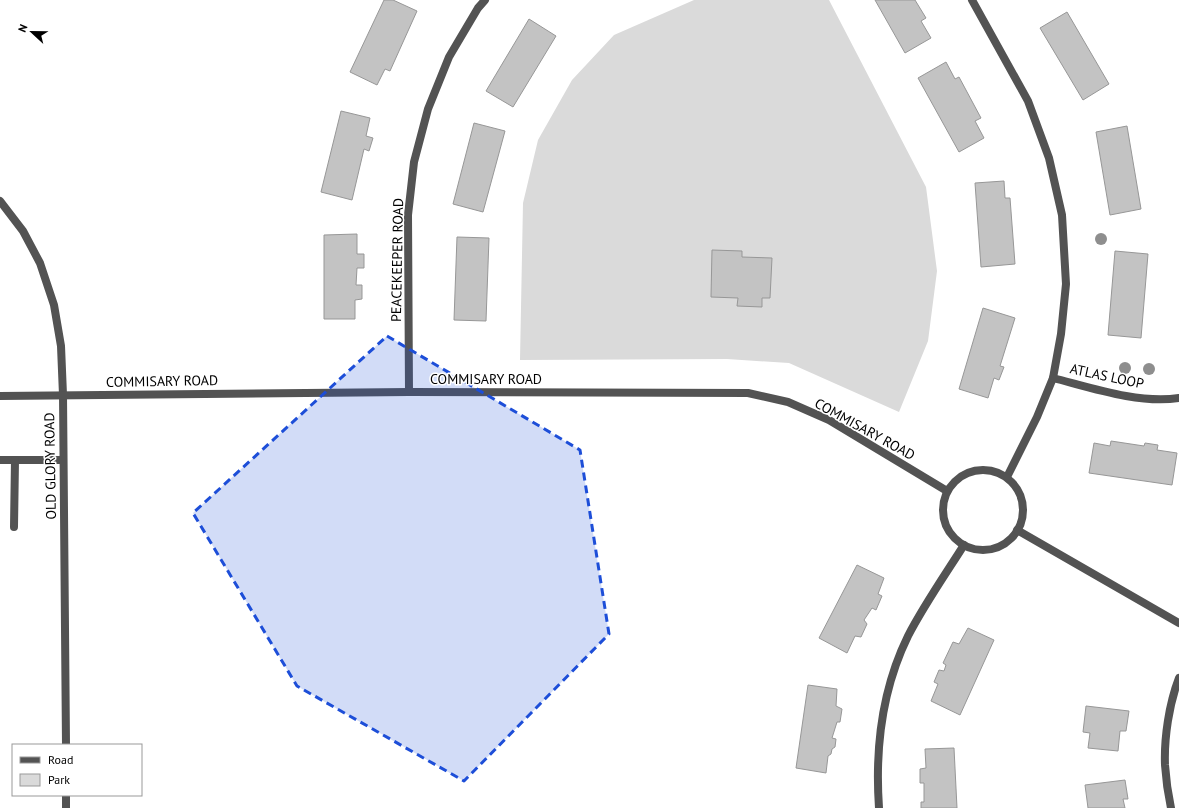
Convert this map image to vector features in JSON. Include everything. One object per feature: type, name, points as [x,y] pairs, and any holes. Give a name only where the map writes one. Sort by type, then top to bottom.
[{"type":"street","name":"PEACEKEEPER ROAD","points":[[409,392],[408,215],[414,162],[428,109],[449,57],[478,8],[485,0]]},
{"type":"street","points":[[972,0],[1028,101],[1049,158],[1062,216],[1066,284],[1061,334],[1053,378],[1037,417],[1007,477]]},
{"type":"street","name":"OLD GLORY ROAD","points":[[0,201],[23,231],[40,263],[54,305],[61,346],[63,395],[66,744]]},
{"type":"street","name":"ATLAS LOOP","points":[[1053,378],[1123,396],[1167,400],[1179,398]]},
{"type":"street","name":"COMMISARY ROAD","points":[[0,396],[409,392],[748,393],[788,402],[829,420],[947,491]]},
{"type":"street","points":[[0,460],[63,460]]},
{"type":"street","points":[[14,527],[15,460]]},
{"type":"street","points":[[980,469],[994,471],[1007,477],[1017,488],[1022,501],[1023,515],[1017,530],[1010,540],[998,547],[985,551],[971,549],[958,543],[948,532],[943,519],[942,505],[947,491],[955,480],[967,472],[980,469]]},
{"type":"street","points":[[1017,530],[1179,623]]},
{"type":"street","points":[[879,808],[877,781],[878,752],[882,719],[896,665],[908,637],[920,615],[964,545]]},
{"type":"street","points":[[1171,808],[1165,765],[1166,740],[1169,714],[1179,678]]},
{"type":"street","points":[[66,796],[66,808]]},
{"type":"highlighted area","points":[[387,336],[580,450],[609,634],[464,781],[297,686],[193,513]]},
{"type":"green space","points":[[694,0],[829,0],[926,187],[937,271],[928,341],[899,412],[789,363],[727,359],[520,360],[523,203],[538,140],[572,80],[614,35]]},
{"type":"building","points":[[384,0],[393,0],[417,11],[390,71],[385,69],[377,85],[350,72]]},
{"type":"building","points":[[875,0],[915,0],[926,18],[921,21],[931,38],[905,53]]},
{"type":"building","points":[[1067,12],[1109,84],[1083,100],[1040,28]]},
{"type":"building","points":[[529,19],[556,36],[513,107],[486,91]]},
{"type":"building","points":[[946,62],[955,79],[959,77],[981,118],[975,121],[984,138],[959,152],[918,78]]},
{"type":"building","points":[[341,111],[370,118],[366,136],[373,138],[369,151],[364,149],[352,200],[321,192]]},
{"type":"building","points":[[474,123],[505,131],[483,212],[453,204]]},
{"type":"building","points":[[1127,126],[1141,209],[1110,215],[1096,132]]},
{"type":"building","points":[[1004,181],[1005,198],[1010,198],[1015,264],[981,267],[975,183]]},
{"type":"building","points":[[357,234],[357,254],[364,254],[364,268],[357,268],[356,285],[362,285],[362,299],[355,300],[355,319],[324,319],[324,235]]},
{"type":"building","points":[[457,237],[489,238],[486,321],[454,320]]},
{"type":"building","points":[[712,250],[742,251],[742,257],[772,258],[770,298],[762,298],[762,307],[737,306],[738,298],[711,297]]},
{"type":"building","points":[[1115,251],[1148,254],[1141,338],[1108,335]]},
{"type":"building","points":[[983,308],[1015,318],[1000,366],[1004,367],[999,380],[994,378],[988,398],[959,389]]},
{"type":"building","points":[[1111,441],[1144,446],[1145,443],[1158,445],[1157,450],[1177,453],[1172,485],[1089,473],[1094,443],[1110,446]]},
{"type":"building","points":[[857,565],[884,578],[878,594],[882,596],[876,610],[872,608],[864,620],[867,624],[861,637],[855,636],[847,653],[819,638]]},
{"type":"building","points":[[968,628],[994,640],[960,715],[931,701],[938,684],[934,682],[939,670],[944,671],[946,665],[943,663],[953,642],[959,644]]},
{"type":"building","points":[[808,685],[837,689],[836,706],[842,709],[840,722],[837,722],[832,738],[836,739],[835,747],[828,756],[826,773],[796,768]]},
{"type":"building","points":[[1086,706],[1129,711],[1126,731],[1120,731],[1118,751],[1088,748],[1090,733],[1083,732]]},
{"type":"building","points":[[954,748],[957,808],[921,808],[921,802],[924,802],[924,783],[920,783],[920,769],[926,768],[925,749]]},
{"type":"building","points":[[1125,780],[1128,799],[1123,799],[1125,808],[1088,808],[1085,785]]}]
